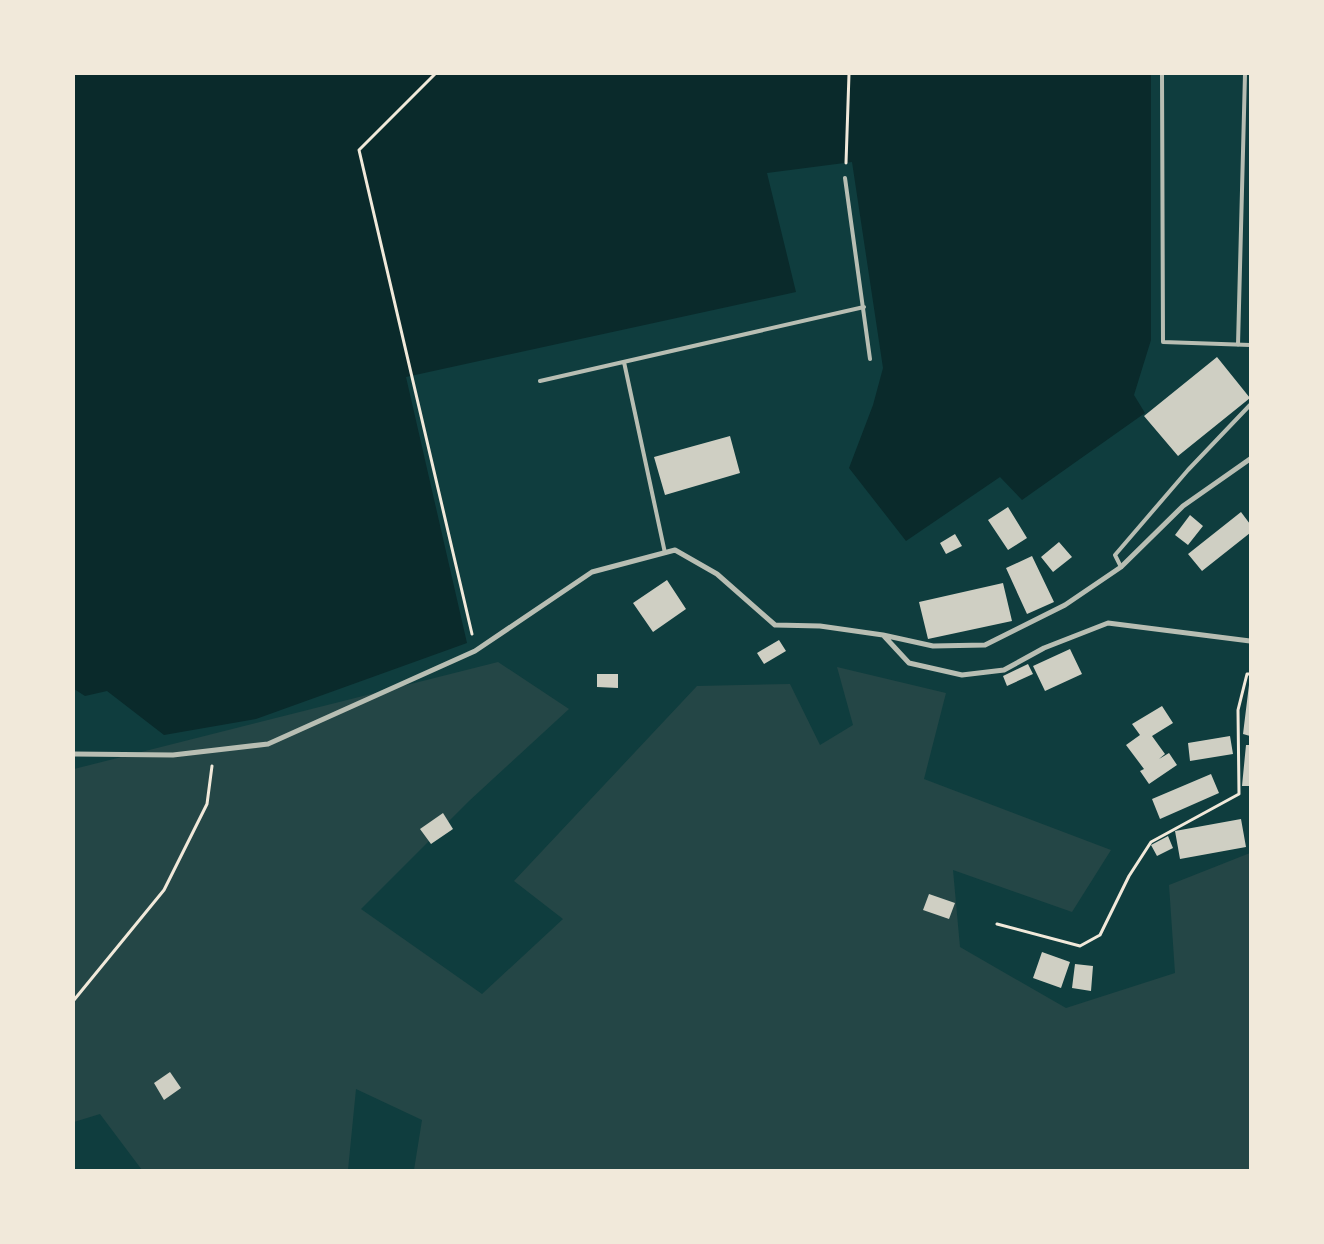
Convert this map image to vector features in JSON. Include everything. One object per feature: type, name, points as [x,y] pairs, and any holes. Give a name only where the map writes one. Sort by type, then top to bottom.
[{"type":"street","points":[[74,754],[173,755],[268,744],[476,651],[592,572],[675,550],[717,574],[775,625],[820,626],[883,635],[933,646],[985,645],[1065,605],[1121,567],[1183,506],[1250,459]]},
{"type":"street","points":[[883,635],[910,663],[962,675],[1004,670],[1044,648],[1108,623],[1250,641]]},
{"type":"lane","points":[[1162,74],[1163,342],[1250,345]]},
{"type":"lane","points":[[1238,344],[1246,74]]},
{"type":"lane","points":[[845,178],[870,359]]},
{"type":"lane","points":[[540,381],[864,307]]},
{"type":"lane","points":[[624,362],[664,552]]},
{"type":"lane","points":[[1121,567],[1115,555],[1188,470],[1250,405]]},
{"type":"path","points":[[435,74],[359,150],[476,651]]},
{"type":"path","points":[[845,178],[849,74]]},
{"type":"path","points":[[997,924],[1080,946],[1100,935],[1129,876],[1150,842],[1239,794],[1238,710],[1247,674],[1250,674]]},
{"type":"path","points":[[74,1000],[164,890],[206,804],[215,750]]},
{"type":"shaded area","points":[[74,74],[1151,74],[1151,340],[1134,395],[1145,413],[1022,500],[1000,477],[906,541],[849,468],[873,405],[883,368],[852,162],[767,173],[796,292],[406,377],[467,643],[256,719],[164,735],[107,691],[85,696],[74,689]]},
{"type":"shaded area","points":[[498,662],[569,709],[469,801],[361,909],[482,994],[563,919],[514,881],[697,686],[790,684],[820,745],[853,725],[837,667],[946,693],[924,779],[1111,850],[1072,912],[953,870],[960,947],[1066,1008],[1175,973],[1169,885],[1250,853],[1250,1170],[414,1170],[422,1120],[356,1089],[348,1170],[142,1170],[100,1114],[74,1122],[74,769]]},
{"type":"building","points":[[1217,357],[1250,398],[1178,456],[1144,416]]},
{"type":"building","points":[[730,436],[740,473],[665,495],[654,457]]},
{"type":"building","points":[[1008,507],[1027,538],[1008,550],[988,520]]},
{"type":"building","points":[[1241,512],[1250,524],[1250,533],[1202,571],[1188,554]]},
{"type":"building","points":[[1190,515],[1203,526],[1188,545],[1175,535]]},
{"type":"building","points":[[955,534],[962,546],[946,554],[940,543]]},
{"type":"building","points":[[1059,542],[1072,557],[1053,572],[1041,557]]},
{"type":"building","points":[[1032,556],[1054,602],[1027,614],[1006,568]]},
{"type":"building","points":[[667,580],[686,609],[653,632],[633,603]]},
{"type":"building","points":[[1003,583],[1012,621],[928,639],[919,602]]},
{"type":"building","points":[[779,640],[786,651],[764,664],[757,653]]},
{"type":"building","points":[[1070,649],[1082,674],[1045,691],[1033,666]]},
{"type":"building","points":[[1028,664],[1033,674],[1007,686],[1003,676]]},
{"type":"building","points":[[597,674],[618,674],[618,688],[597,687]]},
{"type":"building","points":[[1250,685],[1250,736],[1243,734]]},
{"type":"building","points":[[1162,706],[1173,723],[1152,736],[1165,754],[1159,759],[1169,753],[1177,765],[1149,784],[1140,771],[1144,769],[1126,745],[1140,735],[1132,724]]},
{"type":"building","points":[[1230,736],[1233,754],[1190,761],[1188,743]]},
{"type":"building","points":[[1246,745],[1250,745],[1250,786],[1242,786]]},
{"type":"building","points":[[1211,774],[1219,793],[1160,819],[1152,799]]},
{"type":"building","points":[[443,813],[453,829],[431,844],[420,829]]},
{"type":"building","points":[[1241,819],[1246,847],[1180,859],[1175,831]]},
{"type":"building","points":[[1168,836],[1173,848],[1157,856],[1151,845]]},
{"type":"building","points":[[929,894],[955,903],[949,919],[923,910]]},
{"type":"building","points":[[1042,952],[1070,962],[1061,988],[1033,978]]},
{"type":"building","points":[[1075,964],[1093,966],[1091,991],[1072,988]]},
{"type":"building","points":[[170,1072],[181,1088],[164,1100],[154,1083]]}]
